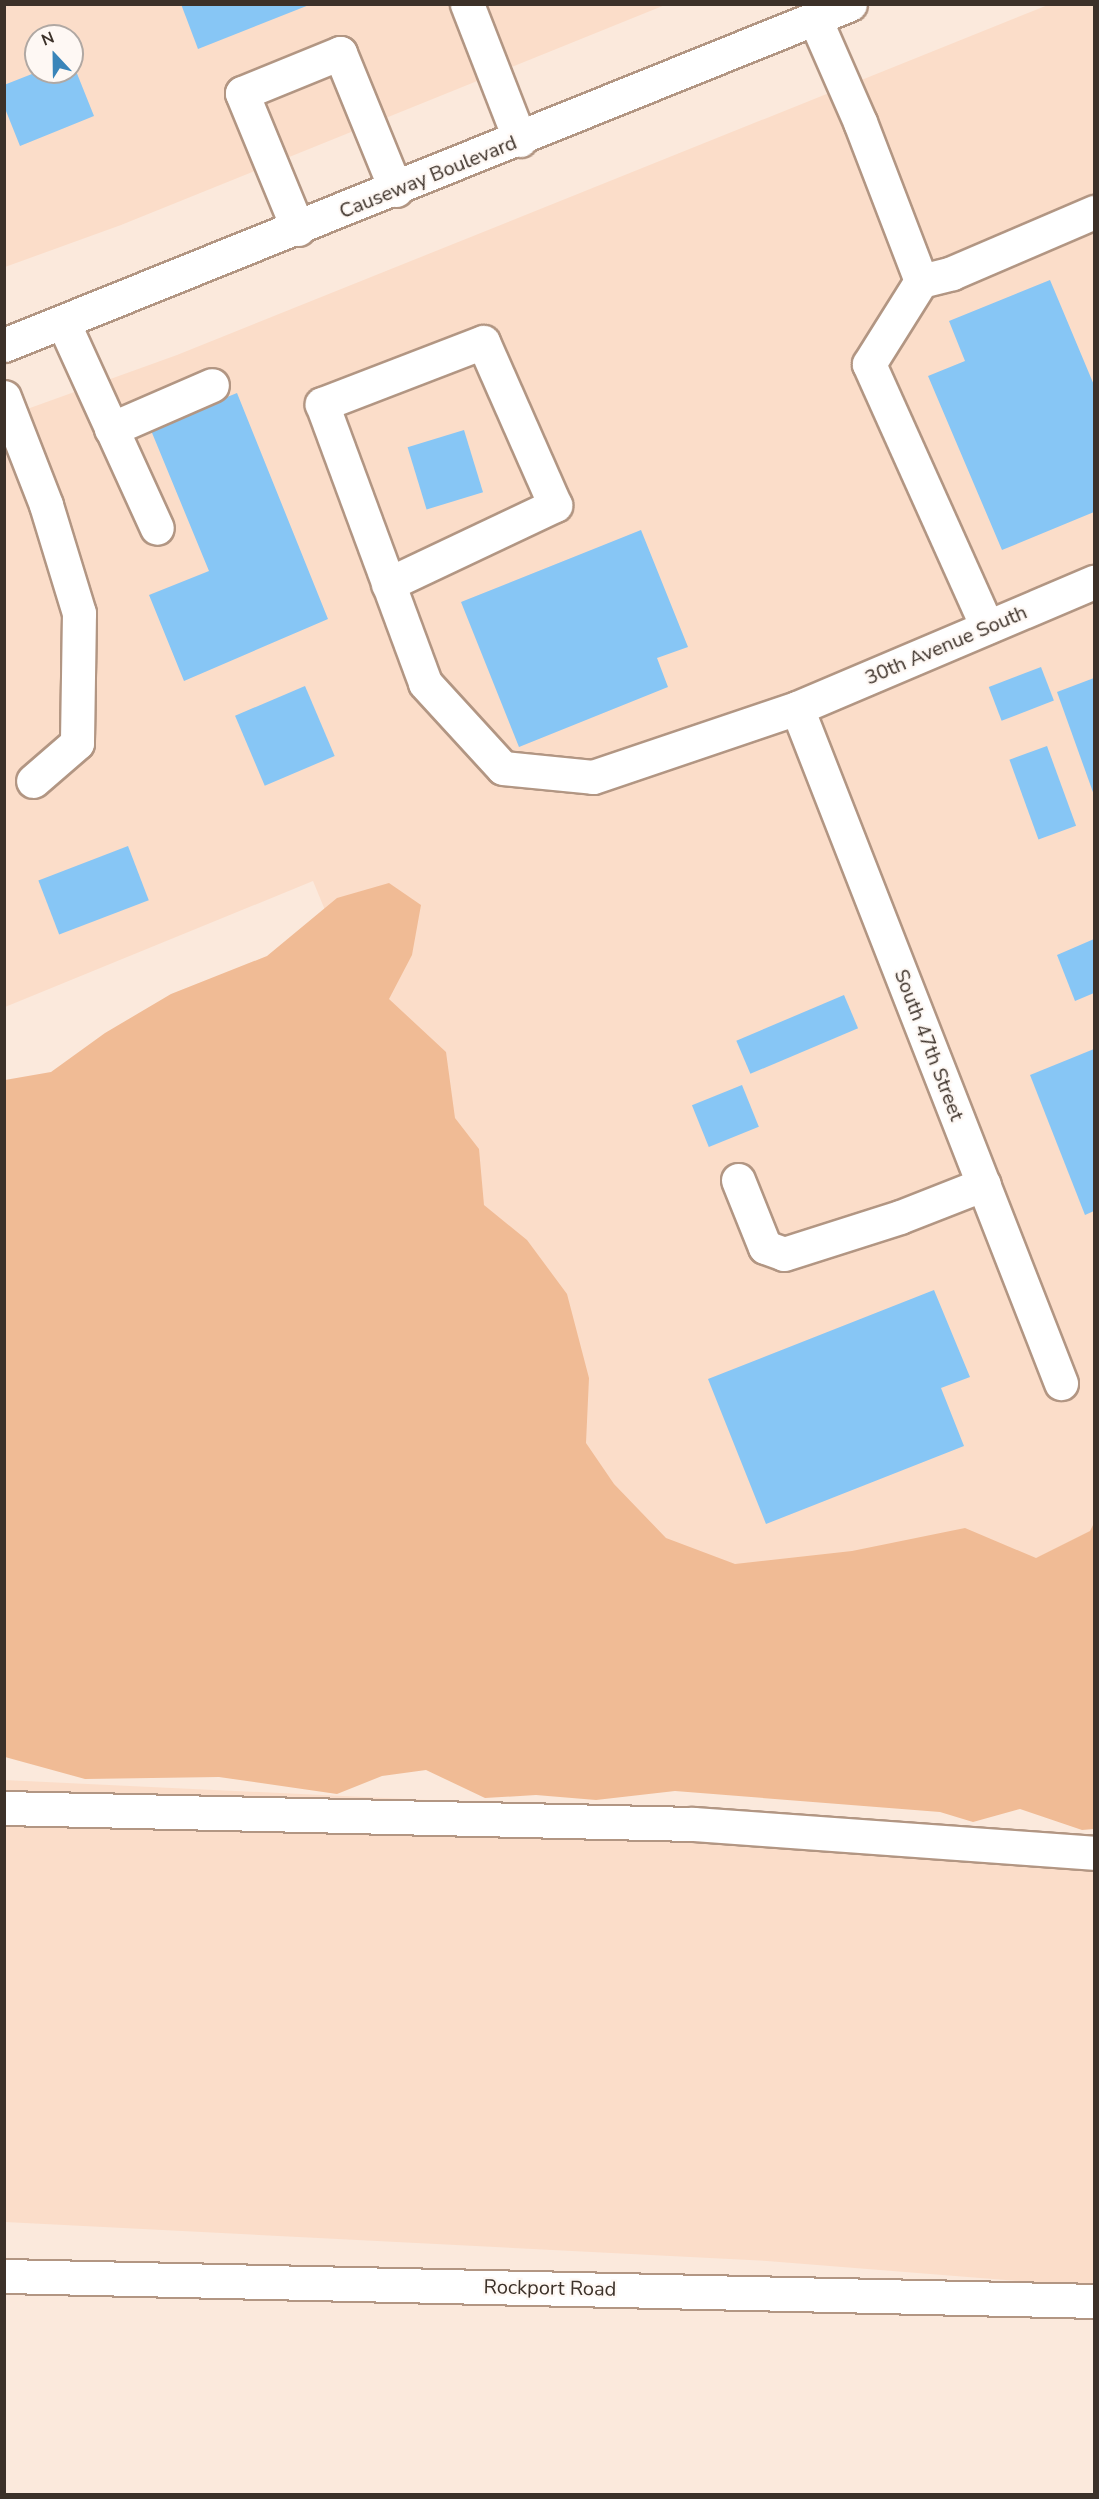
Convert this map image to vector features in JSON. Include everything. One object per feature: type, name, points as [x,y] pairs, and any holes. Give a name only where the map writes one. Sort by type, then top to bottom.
[{"type":"street","points":[[467,4],[520,140]]},
{"type":"street","name":"Causeway Boulevard","points":[[4,345],[396,190],[850,4]]},
{"type":"street","points":[[815,19],[860,122],[921,281]]},
{"type":"street","points":[[298,229],[242,93],[340,53],[396,190]]},
{"type":"street","points":[[987,627],[869,364],[921,281],[952,273],[1095,212]]},
{"type":"street","points":[[63,322],[157,528]]},
{"type":"street","name":"30th Avenue South","points":[[388,584],[555,505],[483,342],[322,404],[388,584],[425,683],[503,768],[593,777],[797,708],[1095,582]]},
{"type":"street","points":[[111,429],[212,385]]},
{"type":"street","points":[[4,397],[46,505],[79,613],[76,743],[33,781]]},
{"type":"street","name":"South 47th Street","points":[[797,708],[1061,1383]]},
{"type":"street","points":[[738,1179],[765,1247],[784,1254],[900,1217],[984,1184]]},
{"type":"street","points":[[4,1808],[693,1824],[1095,1853]]},
{"type":"street","name":"Rockport Road","points":[[4,2276],[1095,2301]]},
{"type":"shaded area","points":[[5,5],[665,5],[121,225],[5,267]]},
{"type":"shaded area","points":[[1048,5],[1094,5],[1094,1552],[610,1602],[313,881],[5,1007],[5,417],[177,355]]},
{"type":"shaded area","points":[[389,883],[421,905],[412,955],[389,999],[446,1052],[455,1118],[479,1149],[484,1205],[527,1240],[567,1294],[589,1378],[586,1443],[614,1484],[666,1538],[735,1564],[852,1551],[965,1528],[1036,1558],[1090,1531],[1094,1523],[1094,1829],[1082,1830],[1020,1809],[973,1822],[940,1812],[675,1791],[596,1800],[536,1795],[485,1798],[426,1770],[382,1776],[337,1794],[219,1777],[85,1779],[5,1757],[5,1080],[51,1072],[105,1033],[171,994],[267,956],[337,898]]},
{"type":"shaded area","points":[[4,1780],[661,1811],[1094,1842],[1094,2287],[767,2261],[5,2222]]},
{"type":"building","points":[[181,4],[309,4],[309,5],[198,49]]},
{"type":"building","points":[[24,77],[24,84],[81,84],[94,116],[20,146],[4,106],[4,85]]},
{"type":"building","points":[[1050,280],[1094,385],[1094,512],[1002,550],[928,376],[965,361],[949,321]]},
{"type":"building","points":[[237,393],[328,619],[184,681],[149,595],[209,571],[150,428]]},
{"type":"building","points":[[464,430],[483,492],[427,509],[408,447]]},
{"type":"building","points":[[641,530],[688,647],[657,658],[668,687],[519,747],[461,602]]},
{"type":"building","points":[[1041,667],[1054,701],[1002,721],[989,687]]},
{"type":"building","points":[[1094,678],[1094,795],[1057,692]]},
{"type":"building","points":[[305,686],[335,756],[265,786],[235,716]]},
{"type":"building","points":[[1047,746],[1076,826],[1038,840],[1009,760]]},
{"type":"building","points":[[128,846],[149,900],[59,935],[38,880]]},
{"type":"building","points":[[1094,939],[1094,993],[1075,1001],[1057,955]]},
{"type":"building","points":[[844,995],[858,1028],[750,1074],[736,1041]]},
{"type":"building","points":[[1094,1049],[1094,1211],[1085,1215],[1030,1075]]},
{"type":"building","points":[[742,1085],[759,1127],[709,1147],[692,1105]]},
{"type":"building","points":[[934,1290],[970,1377],[941,1388],[964,1446],[766,1524],[708,1379]]}]
